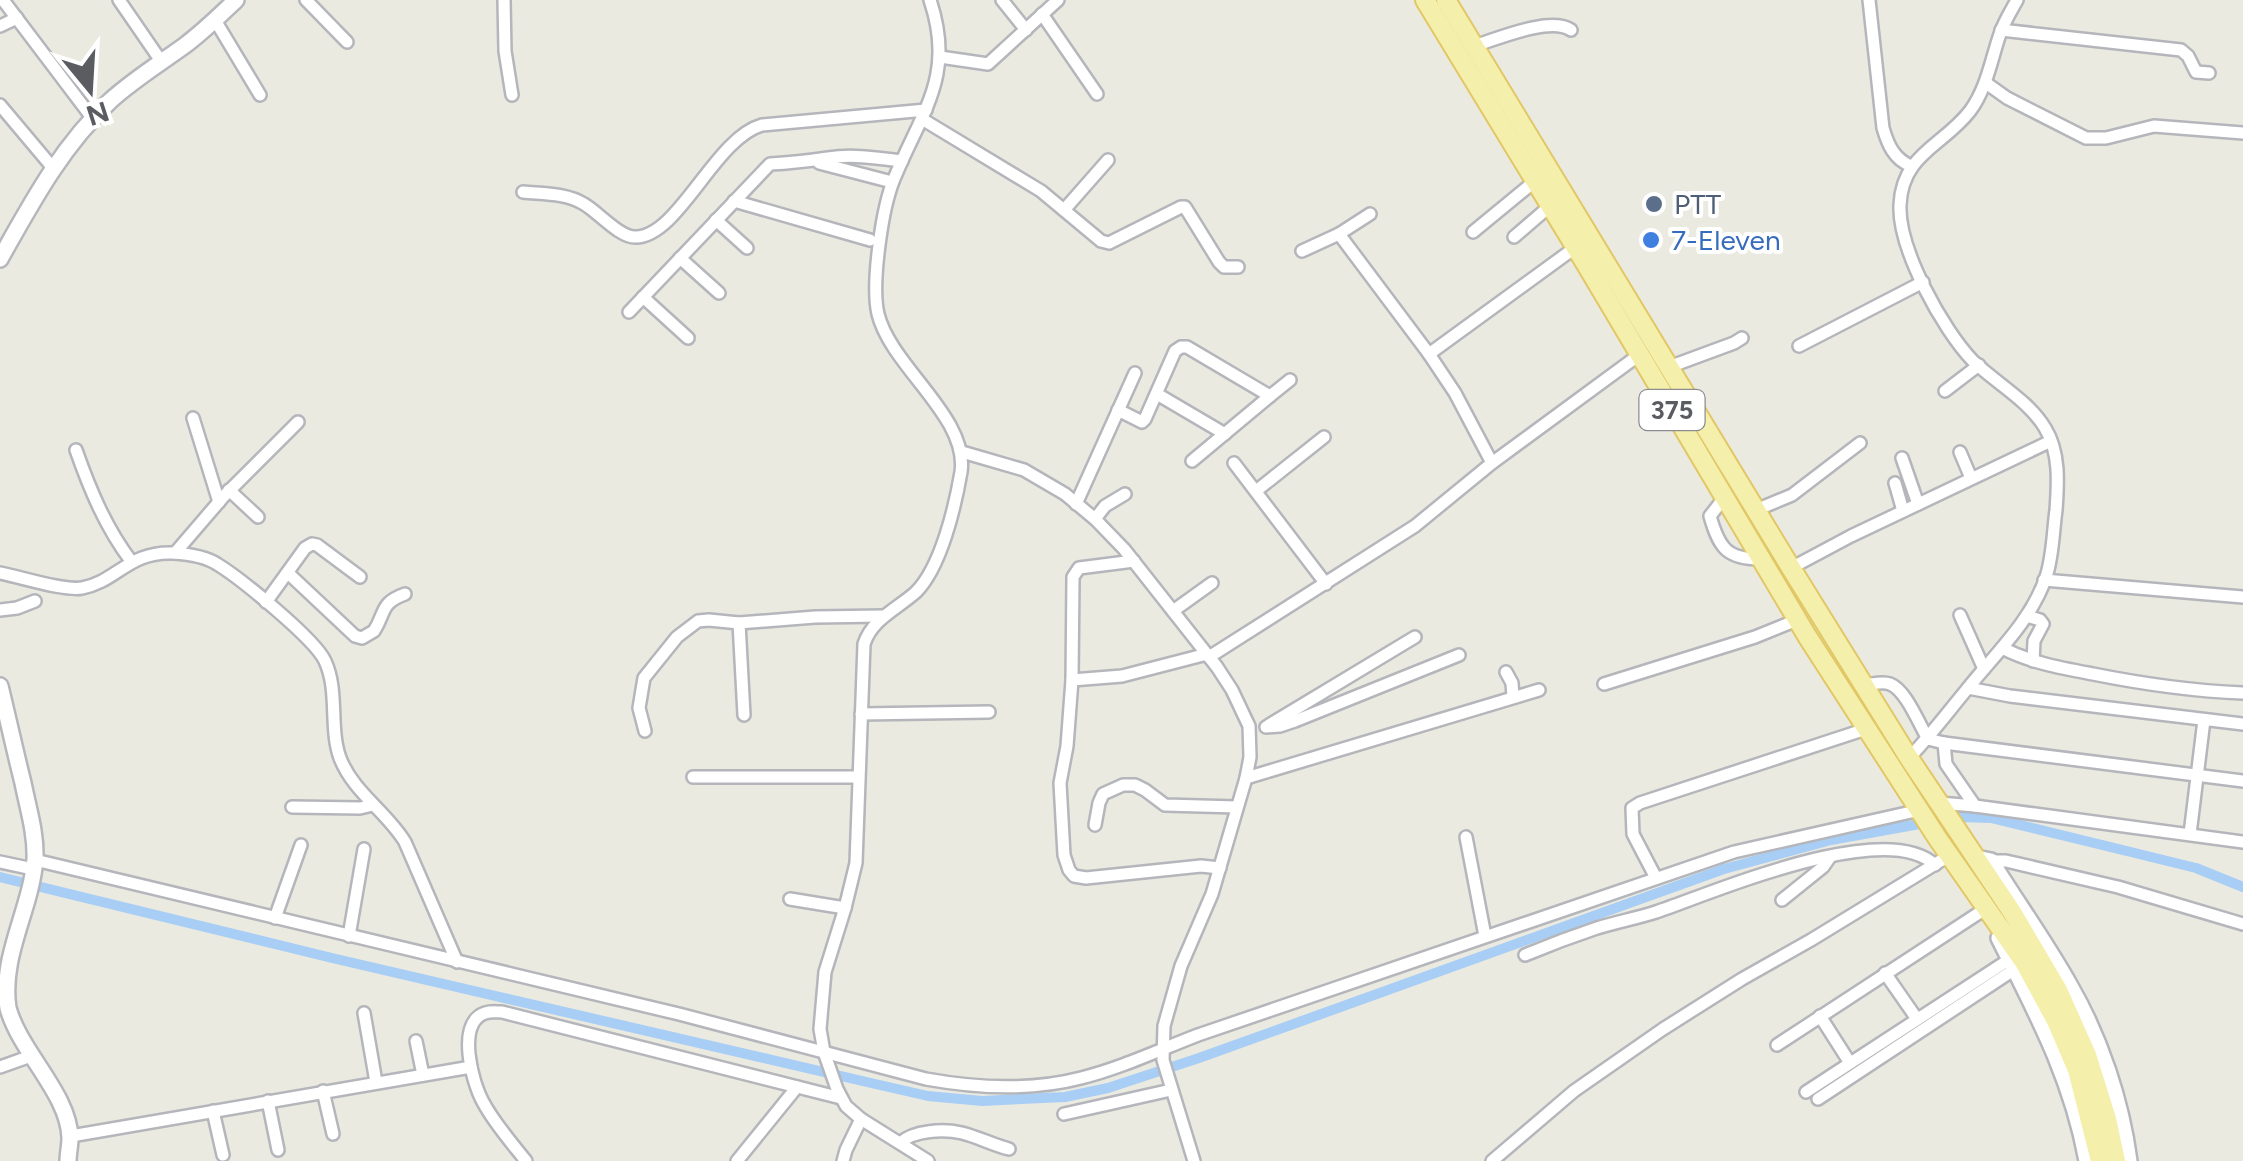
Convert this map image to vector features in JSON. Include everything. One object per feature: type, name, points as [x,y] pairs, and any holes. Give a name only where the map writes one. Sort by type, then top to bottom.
[{"type":"main road","name":"375","points":[[1425,0],[1797,620],[1938,839],[1943,860],[2024,962],[2067,1045],[2086,1098],[2100,1161]]},
{"type":"main road","name":"375","points":[[1446,0],[1790,568],[1941,807],[1959,834],[1984,860],[2078,1033],[2102,1100],[2116,1161]]},
{"type":"main road","points":[[1797,620],[1803,588]]},
{"type":"street","points":[[3,0],[93,119]]},
{"type":"street","points":[[119,0],[162,61]]},
{"type":"street","points":[[0,259],[73,140],[109,102],[216,20],[236,0]]},
{"type":"street","points":[[306,0],[348,42]]},
{"type":"street","points":[[504,0],[505,50],[512,95]]},
{"type":"street","points":[[928,1161],[861,1120],[839,1094],[820,1029],[822,992],[856,863],[864,644],[868,631],[918,590],[930,572],[946,533],[961,471],[962,452],[949,425],[886,337],[877,312],[881,234],[892,182],[938,76],[936,19],[930,0]]},
{"type":"street","points":[[1002,0],[1026,30]]},
{"type":"street","points":[[940,57],[988,64],[1058,0]]},
{"type":"street","points":[[1869,0],[1883,128],[1894,153],[1911,166]]},
{"type":"street","points":[[1909,758],[2027,616],[2044,580],[2052,547],[2056,457],[2045,426],[1978,365],[1949,331],[1912,260],[1903,234],[1900,207],[1904,178],[1911,166],[1969,112],[1986,83],[2001,30],[2017,0]]},
{"type":"street","points":[[1042,14],[1097,94]]},
{"type":"street","points":[[0,26],[16,18]]},
{"type":"street","points":[[216,20],[260,95]]},
{"type":"street","points":[[1474,46],[1546,25],[1562,24],[1571,30]]},
{"type":"street","points":[[2001,30],[2181,50],[2196,72],[2209,72]]},
{"type":"street","points":[[1986,83],[2007,98],[2086,138],[2106,138],[2154,126],[2243,133]]},
{"type":"street","points":[[0,105],[53,168]]},
{"type":"street","points":[[523,192],[565,196],[582,203],[627,236],[642,237],[659,228],[736,138],[752,128],[924,114],[1041,191],[1105,243],[1186,207],[1219,262],[1224,267],[1238,268]]},
{"type":"street","points":[[628,312],[770,164],[865,157],[902,161]]},
{"type":"street","points":[[1064,210],[1108,160]]},
{"type":"street","points":[[815,162],[892,182]]},
{"type":"street","points":[[1474,232],[1535,181]]},
{"type":"street","points":[[734,202],[870,240]]},
{"type":"street","points":[[1514,237],[1550,206]]},
{"type":"street","points":[[1302,252],[1370,214]]},
{"type":"street","points":[[716,220],[747,248]]},
{"type":"street","points":[[1339,234],[1430,354],[1492,463]]},
{"type":"street","points":[[1430,354],[1576,247]]},
{"type":"street","points":[[680,258],[719,294]]},
{"type":"street","points":[[1800,346],[1923,282]]},
{"type":"street","points":[[644,297],[688,338]]},
{"type":"street","points":[[1669,366],[1742,338]]},
{"type":"street","points":[[1118,410],[1142,422],[1175,352],[1181,347],[1270,396]]},
{"type":"street","points":[[1072,680],[1122,676],[1208,655],[1416,526],[1492,463],[1639,354]]},
{"type":"street","points":[[1945,391],[1978,365]]},
{"type":"street","points":[[1076,504],[1135,373]]},
{"type":"street","points":[[1192,461],[1290,380]]},
{"type":"street","points":[[1157,394],[1225,434]]},
{"type":"street","points":[[194,418],[219,502]]},
{"type":"street","points":[[175,553],[230,490],[298,422]]},
{"type":"street","points":[[1256,491],[1324,436]]},
{"type":"street","points":[[1790,568],[2051,440]]},
{"type":"street","points":[[1756,510],[1792,495],[1860,443]]},
{"type":"street","points":[[76,450],[88,486],[131,561]]},
{"type":"street","points":[[962,452],[1024,470],[1095,519],[1134,561],[1208,655],[1244,712],[1250,734],[1246,778],[1212,894],[1181,966],[1164,1026],[1163,1054],[1169,1086],[1194,1161]]},
{"type":"street","points":[[1960,452],[1972,478]]},
{"type":"street","points":[[1902,458],[1918,504]]},
{"type":"street","points":[[1234,462],[1326,584]]},
{"type":"street","points":[[1895,483],[1903,512]]},
{"type":"street","points":[[230,490],[258,517]]},
{"type":"street","points":[[1095,519],[1105,506],[1125,494]]},
{"type":"street","points":[[266,602],[312,544],[360,577]]},
{"type":"street","points":[[0,573],[85,588],[131,561],[154,553],[175,553],[216,563],[266,602],[325,660],[332,686],[338,754],[352,779],[405,842],[457,962]]},
{"type":"street","points":[[1134,561],[1075,571],[1072,680],[1060,782],[1063,845],[1069,870],[1074,876],[1086,878],[1201,866],[1220,868]]},
{"type":"street","points":[[288,573],[362,638],[374,631],[388,602],[405,594]]},
{"type":"street","points":[[2044,580],[2243,597]]},
{"type":"street","points":[[1173,611],[1212,583]]},
{"type":"street","points":[[0,610],[35,601]]},
{"type":"street","points":[[1960,615],[1984,669]]},
{"type":"street","points":[[645,731],[639,708],[644,678],[678,637],[698,622],[884,616]]},
{"type":"street","points":[[2027,616],[2043,624],[2034,641],[2034,661]]},
{"type":"street","points":[[1604,684],[1797,620]]},
{"type":"street","points":[[739,623],[744,715]]},
{"type":"street","points":[[1250,734],[1415,637]]},
{"type":"street","points":[[2002,648],[2047,666],[2149,685],[2243,693]]},
{"type":"street","points":[[1266,727],[1295,722],[1459,656]]},
{"type":"street","points":[[1506,672],[1513,698]]},
{"type":"street","points":[[1866,686],[1884,682],[1894,685],[1928,738],[1944,743],[2243,781]]},
{"type":"street","points":[[0,686],[34,832],[33,869],[26,900],[2,973],[10,1015],[64,1113],[70,1136],[68,1161]]},
{"type":"street","points":[[1968,688],[2243,724]]},
{"type":"street","points":[[1246,778],[1539,690]]},
{"type":"street","points":[[861,714],[989,712]]},
{"type":"street","points":[[2190,834],[2204,720]]},
{"type":"street","points":[[1656,878],[1632,834],[1632,808],[1866,730]]},
{"type":"street","points":[[1944,743],[1946,764],[1975,806]]},
{"type":"street","points":[[693,776],[858,777]]},
{"type":"street","points":[[1095,826],[1103,794],[1123,785],[1135,785],[1165,805],[1237,808]]},
{"type":"street","points":[[292,807],[373,805]]},
{"type":"street","points":[[1941,807],[1975,806],[2243,842]]},
{"type":"street","points":[[0,862],[275,918],[679,1014],[826,1057],[953,1084],[1013,1086],[1054,1084],[1163,1054],[1485,936],[1734,852],[1922,813]]},
{"type":"street","points":[[1466,837],[1485,936]]},
{"type":"street","points":[[275,918],[301,845]]},
{"type":"street","points":[[349,936],[364,849]]},
{"type":"street","points":[[1525,955],[1776,870],[1830,857],[1888,849],[1943,860]]},
{"type":"street","points":[[1782,900],[1830,857]]},
{"type":"street","points":[[1492,1161],[1574,1091],[1662,1029],[1943,860]]},
{"type":"street","points":[[1984,860],[2006,861],[2118,888],[2243,924]]},
{"type":"street","points":[[1984,860],[2071,987],[2092,1030],[2117,1100],[2129,1161]]},
{"type":"street","points":[[790,899],[845,908]]},
{"type":"street","points":[[1776,1045],[1985,909],[2059,1060],[2087,1161]]},
{"type":"street","points":[[2012,964],[1812,1096],[1850,1064],[1917,1019],[2012,964]]},
{"type":"street","points":[[1885,973],[1917,1019]]},
{"type":"street","points":[[526,1161],[483,1103],[471,1067],[468,1035],[484,1013],[502,1012],[797,1087],[839,1094]]},
{"type":"street","points":[[364,1014],[376,1082]]},
{"type":"street","points":[[1820,1016],[1850,1064]]},
{"type":"street","points":[[416,1041],[424,1075]]},
{"type":"street","points":[[0,1068],[31,1056]]},
{"type":"street","points":[[70,1136],[471,1067]]},
{"type":"street","points":[[1064,1114],[1169,1086]]},
{"type":"street","points":[[738,1161],[797,1087]]},
{"type":"street","points":[[323,1091],[333,1134]]},
{"type":"street","points":[[268,1101],[278,1150]]},
{"type":"street","points":[[213,1110],[222,1155]]},
{"type":"street","points":[[843,1161],[861,1120]]},
{"type":"street","points":[[900,1144],[916,1134],[954,1132],[1008,1148]]},
{"type":"waterway","points":[[0,877],[871,1083],[928,1096],[982,1101],[1065,1097],[1108,1088],[1724,869],[1831,840],[1958,817],[1991,818],[2196,868],[2243,887]]},
{"type":"place","name":"PTT","points":[[1654,204]]},
{"type":"place","name":"7-Eleven","points":[[1651,240]]}]
